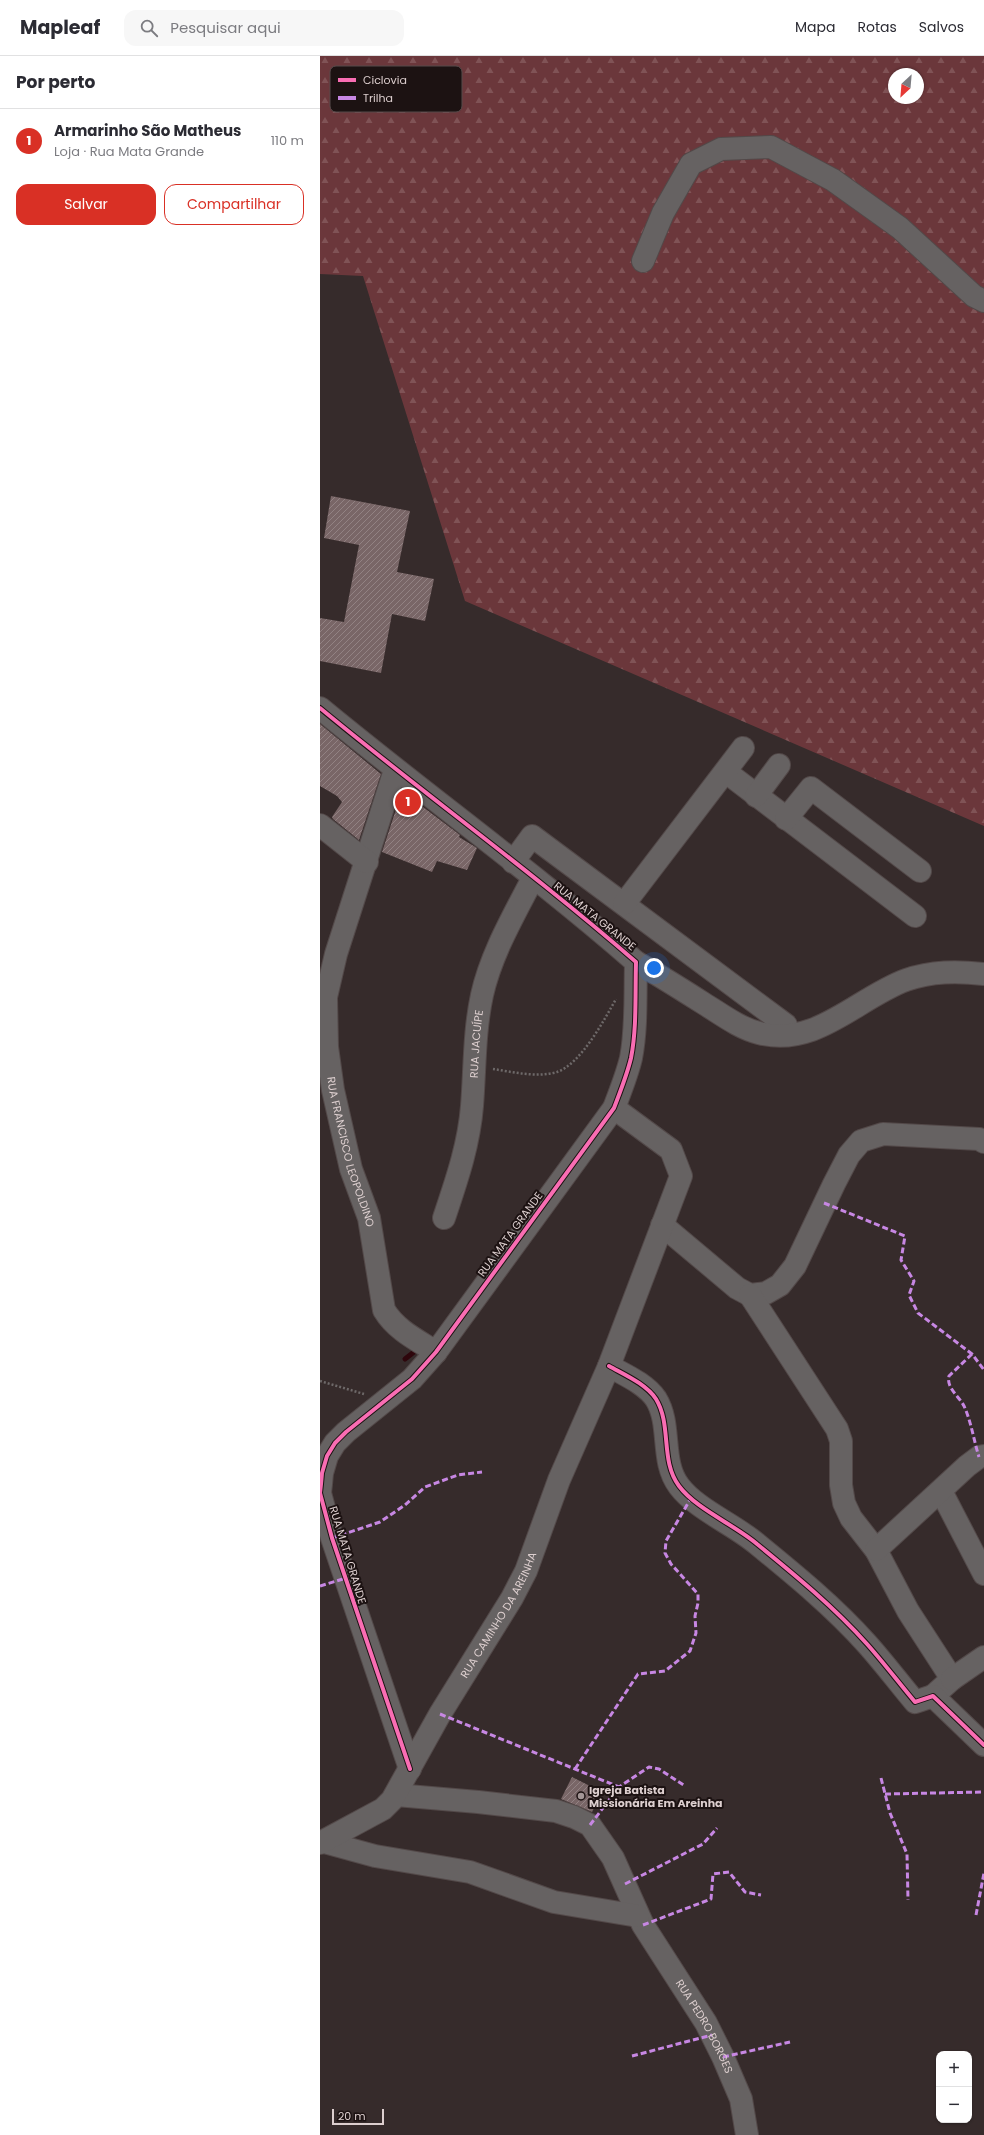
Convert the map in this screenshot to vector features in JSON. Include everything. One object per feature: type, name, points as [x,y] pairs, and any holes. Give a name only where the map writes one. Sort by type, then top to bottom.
[{"type":"street","points":[[643,261],[663,213],[691,164],[721,149],[771,147],[833,180],[900,228],[974,296],[984,301]]},
{"type":"street","points":[[320,708],[395,770]]},
{"type":"street","points":[[624,904],[743,748]]},
{"type":"street","points":[[756,796],[779,765]]},
{"type":"street","name":"RUA FRANCISCO LEOPOLDINO","points":[[395,770],[367,862],[336,954],[326,997],[327,1047],[333,1090],[344,1142],[351,1169],[369,1218],[384,1310],[390,1320],[400,1329],[436,1352]]},
{"type":"street","name":"RUA MATA GRANDE","points":[[395,770],[583,916],[636,962],[634,1036],[631,1059],[624,1083],[614,1108],[436,1352],[412,1379],[346,1432],[335,1443],[327,1456],[322,1473],[320,1494],[332,1538],[410,1769]]},
{"type":"street","points":[[726,772],[915,916]]},
{"type":"street","points":[[786,819],[810,788],[920,870]]},
{"type":"street","points":[[320,825],[367,862]]},
{"type":"street","points":[[513,862],[532,836],[786,1026]]},
{"type":"street","name":"RUA JACUÍPE","points":[[444,1218],[459,1175],[467,1139],[472,1107],[473,1067],[482,994],[496,954],[533,878]]},
{"type":"street","points":[[636,962],[733,1022],[758,1033],[781,1037],[804,1034],[826,1025],[880,992],[906,980],[930,974],[955,971],[984,974]]},
{"type":"street","name":"RUA CAMINHO DA AREINHA","points":[[322,1843],[383,1809],[396,1795],[437,1720],[512,1598],[526,1571],[559,1480],[613,1356],[681,1176],[671,1150],[614,1108]]},
{"type":"street","points":[[750,1296],[766,1293],[780,1285],[795,1266],[849,1155],[861,1141],[884,1134],[979,1139],[984,1142]]},
{"type":"street","points":[[662,1225],[737,1288],[750,1296],[837,1429],[842,1441],[841,1485],[844,1503],[852,1518],[876,1550],[908,1610],[952,1679]]},
{"type":"street","points":[[613,1356],[637,1382],[649,1391],[656,1400],[661,1410],[669,1465],[679,1486],[691,1498],[754,1541],[812,1590],[924,1699],[984,1745]]},
{"type":"street","points":[[876,1550],[967,1466],[979,1457],[984,1456]]},
{"type":"street","points":[[941,1491],[984,1574]]},
{"type":"street","points":[[924,1699],[984,1657]]},
{"type":"street","name":"RUA PEDRO BORGES","points":[[396,1795],[556,1811],[574,1817],[590,1825],[613,1858],[640,1920],[706,2023],[741,2098],[747,2135]]},
{"type":"street","name":"RUA CAMINHO DA AREINHA","points":[[322,1843],[375,1856],[470,1872],[554,1902],[640,1920]]},
{"type":"path","points":[[473,1067],[535,1074],[558,1072],[574,1060],[597,1034],[618,995]]},
{"type":"path","points":[[320,1381],[385,1400]]},
{"type":"green space","points":[[320,56],[984,56],[984,826],[465,601],[363,276],[320,274]]},
{"type":"building","points":[[331,496],[410,511],[397,572],[434,579],[425,621],[392,614],[381,673],[320,661],[320,618],[344,622],[359,545],[324,538]]},
{"type":"building","points":[[320,724],[381,774],[359,840],[333,819],[332,817],[342,802],[337,796],[320,786]]},
{"type":"building","points":[[402,791],[460,835],[459,837],[477,848],[467,870],[437,861],[432,872],[382,852]]},
{"type":"building","name":"Igreja Batista Missionária Em Areinha","points":[[572,1777],[602,1792],[592,1812],[561,1799]]},
{"type":"waterway","points":[[405,1359],[414,1352]]},
{"type":"marked path","points":[[824,1203],[905,1236],[901,1260],[914,1281],[909,1295],[918,1313],[972,1354],[984,1370]]},
{"type":"marked path","points":[[972,1354],[949,1376],[949,1384],[964,1406],[971,1425],[979,1457]]},
{"type":"marked path","points":[[332,1538],[380,1522],[405,1505],[425,1487],[458,1475],[482,1472]]},
{"type":"marked path","points":[[575,1769],[638,1674],[665,1671],[690,1651],[696,1633],[695,1616],[698,1603],[698,1594],[671,1564],[665,1553],[666,1541],[691,1498]]},
{"type":"marked path","points":[[320,1586],[346,1578]]},
{"type":"marked path","points":[[440,1714],[619,1787]]},
{"type":"marked path","points":[[590,1825],[619,1787],[649,1767],[659,1769],[685,1786]]},
{"type":"marked path","points":[[881,1778],[890,1813],[907,1854],[908,1900]]},
{"type":"marked path","points":[[885,1794],[984,1792]]},
{"type":"marked path","points":[[625,1884],[703,1844],[717,1828]]},
{"type":"marked path","points":[[643,1925],[711,1899],[713,1874],[729,1872],[745,1892],[761,1895]]},
{"type":"marked path","points":[[976,1915],[984,1873]]},
{"type":"marked path","points":[[632,2056],[712,2035]]},
{"type":"marked path","points":[[723,2057],[790,2042]]},
{"type":"cycle path","points":[[320,708],[519,865],[636,962],[633,1046],[628,1071],[614,1108],[436,1352],[412,1379],[346,1432],[335,1443],[327,1456],[322,1473],[320,1493],[332,1538],[410,1769]]},
{"type":"cycle path","points":[[609,1366],[641,1384],[656,1399],[664,1420],[668,1454],[673,1476],[686,1494],[705,1509],[748,1537],[828,1604],[867,1644],[915,1702],[933,1696],[984,1745]]},
{"type":"place","name":"Armarinho São Matheus","points":[[408,802]]},
{"type":"place","name":"Igreja Batista Missionária Em Areinha","points":[[581,1796]]}]
